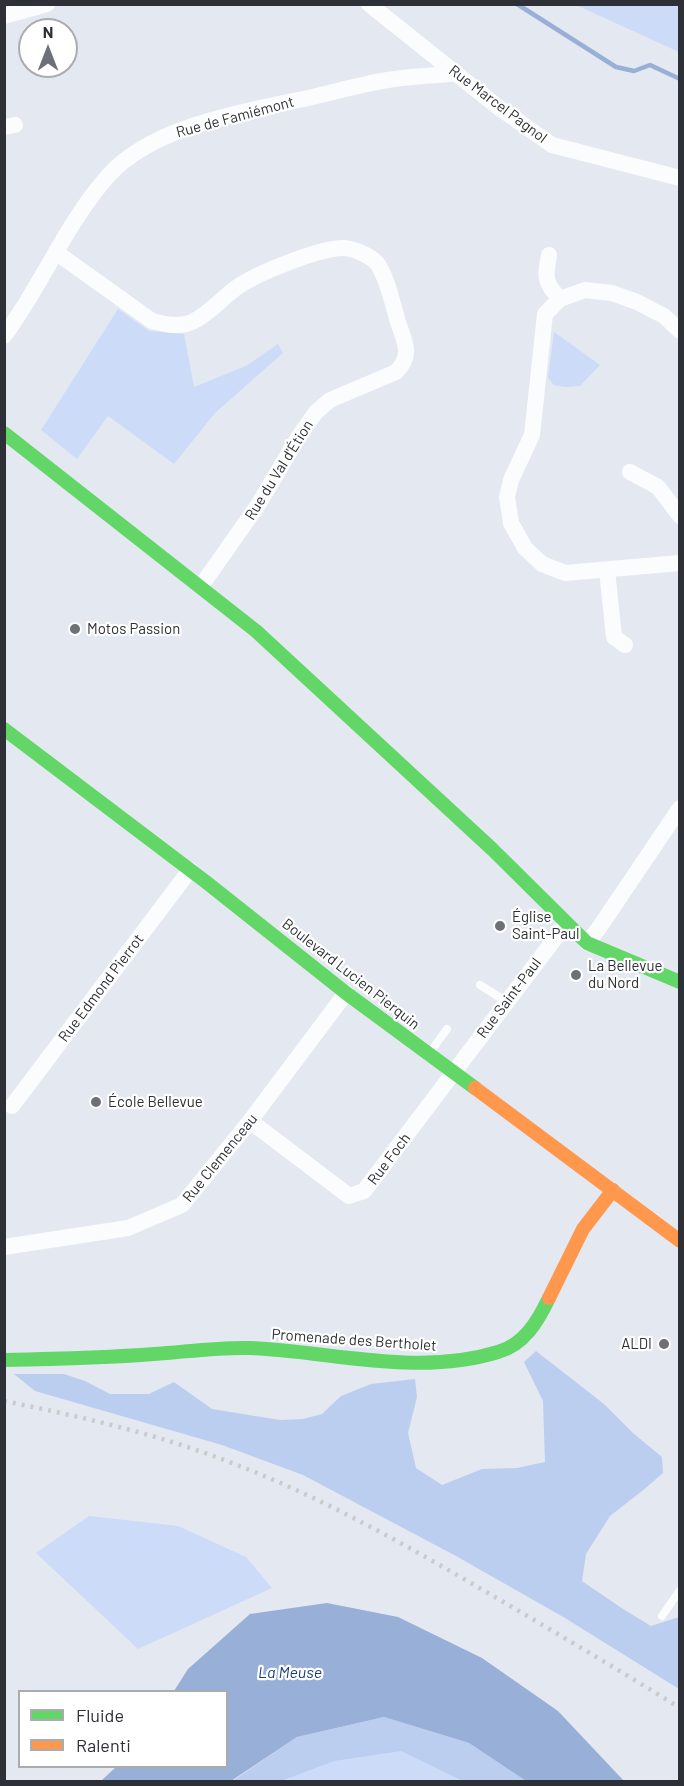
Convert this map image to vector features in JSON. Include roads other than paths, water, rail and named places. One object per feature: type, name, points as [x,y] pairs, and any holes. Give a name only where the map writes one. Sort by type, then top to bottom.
[{"type":"street","points":[[4,16],[47,4]]},
{"type":"street","name":"Rue Marcel Pagnol","points":[[369,4],[498,108],[552,145],[680,178]]},
{"type":"street","name":"Rue de Famiémont","points":[[4,336],[18,318],[87,201],[110,173],[140,150],[178,130],[286,102],[389,80],[456,73]]},
{"type":"street","name":"Rue du Val d'Étion","points":[[57,253],[152,321],[169,326],[190,322],[210,310],[237,287],[269,271],[322,251],[344,248],[362,253],[376,261],[383,275],[407,351],[404,364],[396,372],[330,400],[316,412],[258,505],[201,586]]},
{"type":"street","points":[[549,255],[546,273],[548,286],[560,299]]},
{"type":"street","points":[[680,331],[664,316],[637,302],[612,293],[585,290],[560,299],[545,314],[532,435],[511,480],[507,497],[511,523],[525,548],[542,564],[565,573],[680,563]]},
{"type":"street","points":[[4,433],[256,631],[483,841],[587,943],[680,982]]},
{"type":"street","points":[[630,472],[658,487],[680,516]]},
{"type":"street","points":[[607,570],[614,637],[625,645]]},
{"type":"street","name":"Boulevard Lucien Pierquin","points":[[4,729],[190,870],[346,993],[680,1241]]},
{"type":"street","points":[[587,943],[680,808]]},
{"type":"street","name":"Rue Edmond Pierrot","points":[[12,1106],[190,870]]},
{"type":"street","name":"Rue Saint-Paul","points":[[454,1073],[566,924]]},
{"type":"street","name":"Rue Clemenceau","points":[[4,1247],[128,1228],[182,1205],[250,1121],[346,993]]},
{"type":"street","name":"Rue Foch","points":[[250,1121],[349,1196],[364,1191],[454,1073]]},
{"type":"street","name":"Promenade des Bertholet","points":[[4,1360],[86,1359],[248,1348],[402,1362],[451,1362],[500,1352],[528,1334],[541,1315],[583,1229],[613,1190]]},
{"type":"lane","points":[[480,985],[507,1002]]},
{"type":"lane","points":[[429,1054],[447,1029]]},
{"type":"lane","points":[[662,1616],[680,1590]]},
{"type":"water","name":"La Meuse","points":[[327,1603],[398,1617],[482,1658],[558,1711],[624,1781],[526,1781],[469,1743],[384,1717],[297,1737],[231,1781],[101,1781],[115,1768],[228,1768],[228,1690],[175,1690],[188,1669],[250,1614]]},
{"type":"waterway","points":[[517,4],[616,67],[634,71],[650,65],[680,79]]},
{"type":"railway","points":[[4,1401],[93,1420],[151,1436],[209,1454],[308,1495],[445,1568],[680,1708]]},
{"type":"place","name":"Motos Passion","points":[[75,629]]},
{"type":"place","name":"Église Saint-Paul","points":[[500,926]]},
{"type":"place","name":"La Bellevue du Nord","points":[[576,975]]},
{"type":"place","name":"École Bellevue","points":[[96,1102]]},
{"type":"place","name":"ALDI","points":[[664,1344]]}]
